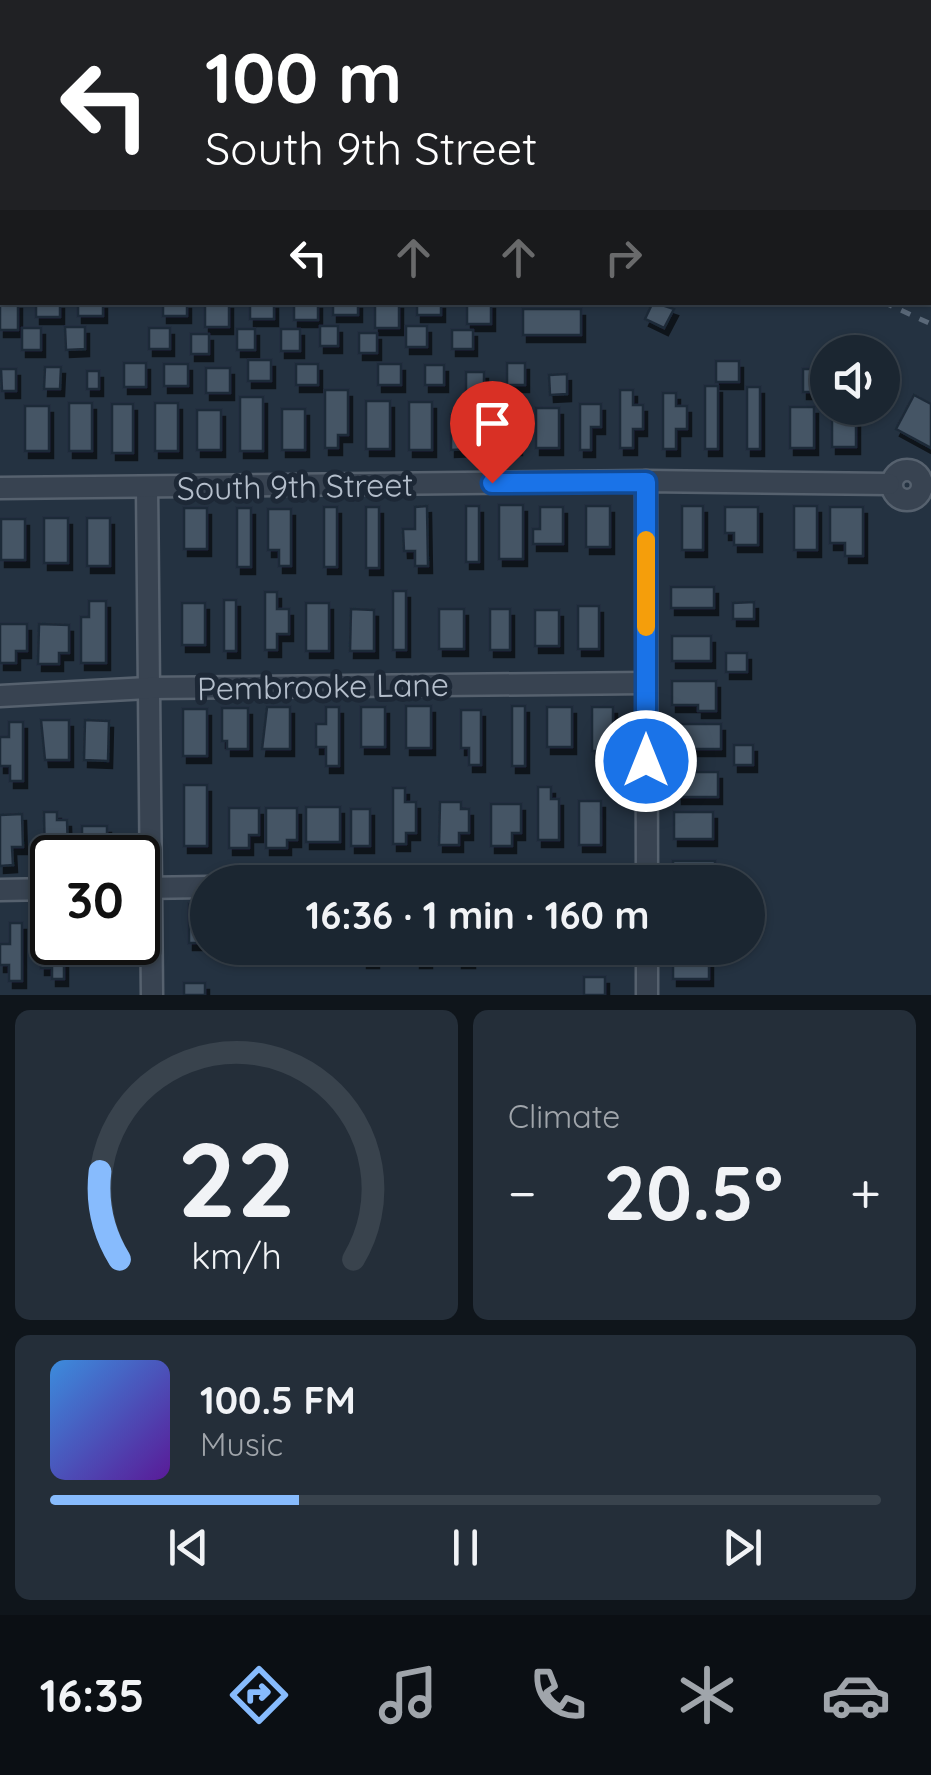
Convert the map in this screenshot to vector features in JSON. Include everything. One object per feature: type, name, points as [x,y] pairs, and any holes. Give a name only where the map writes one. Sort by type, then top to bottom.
[{"type":"street","name":"South 9th Street","points":[[0,488],[646,482],[889,484]]},
{"type":"street","points":[[646,482],[646,865]]},
{"type":"street","points":[[145,835],[148,487]]},
{"type":"street","name":"Pembrooke Lane","points":[[0,696],[148,688],[645,683]]},
{"type":"street","points":[[160,888],[190,887]]},
{"type":"street","points":[[0,890],[30,889]]},
{"type":"street","points":[[150,965],[152,995]]},
{"type":"street","points":[[647,965],[647,995]]},
{"type":"building","points":[[0,305],[18,305],[18,330],[0,330]]},
{"type":"building","points":[[36,305],[60,305],[60,317],[36,317]]},
{"type":"building","points":[[78,305],[103,305],[103,316],[78,316]]},
{"type":"building","points":[[163,305],[187,305],[187,316],[163,316]]},
{"type":"building","points":[[205,305],[229,305],[229,327],[205,327]]},
{"type":"building","points":[[250,305],[274,305],[274,319],[250,319]]},
{"type":"building","points":[[294,305],[318,305],[318,320],[294,320]]},
{"type":"building","points":[[333,305],[358,305],[358,315],[333,315]]},
{"type":"building","points":[[375,305],[399,305],[399,328],[375,328]]},
{"type":"building","points":[[417,305],[441,305],[441,315],[417,315]]},
{"type":"building","points":[[467,305],[491,305],[491,324],[467,324]]},
{"type":"building","points":[[652,305],[674,309],[664,328],[645,319]]},
{"type":"building","points":[[523,309],[581,309],[581,335],[523,335]]},
{"type":"building","points":[[320,326],[338,326],[338,346],[320,346]]},
{"type":"building","points":[[406,326],[427,326],[427,347],[406,347]]},
{"type":"building","points":[[65,327],[85,327],[85,349],[66,350]]},
{"type":"building","points":[[22,328],[41,328],[41,350],[22,350]]},
{"type":"building","points":[[149,328],[170,328],[170,349],[149,349]]},
{"type":"building","points":[[237,329],[255,329],[255,350],[237,350]]},
{"type":"building","points":[[281,329],[300,329],[300,351],[281,351]]},
{"type":"building","points":[[452,330],[473,330],[473,349],[452,349]]},
{"type":"building","points":[[359,333],[377,333],[377,353],[359,353]]},
{"type":"building","points":[[191,334],[209,334],[209,354],[191,354]]},
{"type":"building","points":[[248,360],[271,360],[271,381],[248,381]]},
{"type":"building","points":[[716,361],[739,361],[739,382],[716,382]]},
{"type":"building","points":[[124,363],[146,363],[146,387],[124,387]]},
{"type":"building","points":[[507,363],[525,363],[525,385],[507,385]]},
{"type":"building","points":[[164,364],[188,364],[188,386],[164,386]]},
{"type":"building","points":[[296,364],[318,364],[318,385],[296,385]]},
{"type":"building","points":[[378,364],[401,364],[401,385],[378,385]]},
{"type":"building","points":[[425,365],[444,365],[444,385],[425,385]]},
{"type":"building","points":[[45,367],[61,367],[60,389],[44,389]]},
{"type":"building","points":[[206,368],[230,368],[230,393],[206,393]]},
{"type":"building","points":[[1,369],[16,369],[16,391],[2,391]]},
{"type":"building","points":[[803,369],[810,369],[810,392],[803,392]]},
{"type":"building","points":[[87,371],[99,371],[99,389],[87,389]]},
{"type":"building","points":[[466,372],[484,372],[484,395],[466,395]]},
{"type":"building","points":[[567,374],[567,394],[550,395],[549,375]]},
{"type":"building","points":[[705,386],[718,386],[718,449],[705,449]]},
{"type":"building","points":[[747,387],[760,387],[760,449],[747,449]]},
{"type":"building","points":[[325,390],[348,390],[348,435],[338,435],[338,448],[325,448]]},
{"type":"building","points":[[620,390],[633,390],[633,405],[643,405],[643,429],[633,429],[633,448],[620,448]]},
{"type":"building","points":[[663,393],[676,393],[676,406],[687,406],[687,429],[676,429],[676,449],[663,449]]},
{"type":"building","points":[[914,395],[931,404],[931,448],[896,429]]},
{"type":"building","points":[[240,397],[263,397],[263,451],[240,451]]},
{"type":"building","points":[[494,400],[518,400],[518,448],[494,448]]},
{"type":"building","points":[[366,401],[390,401],[390,449],[366,449]]},
{"type":"building","points":[[409,402],[432,402],[432,450],[409,450]]},
{"type":"building","points":[[69,403],[92,403],[92,451],[69,451]]},
{"type":"building","points":[[155,403],[178,403],[178,451],[155,451]]},
{"type":"building","points":[[112,404],[133,404],[133,453],[112,453]]},
{"type":"building","points":[[580,404],[601,404],[601,427],[591,427],[591,450],[580,450]]},
{"type":"building","points":[[25,406],[49,406],[49,451],[25,451]]},
{"type":"building","points":[[790,407],[810,407],[814,448],[790,448]]},
{"type":"building","points":[[536,408],[559,408],[559,448],[536,448]]},
{"type":"building","points":[[282,409],[305,409],[305,450],[282,450]]},
{"type":"building","points":[[197,410],[221,410],[221,450],[197,450]]},
{"type":"building","points":[[451,415],[472,415],[472,449],[451,450]]},
{"type":"building","points":[[832,425],[856,425],[856,447],[832,447]]},
{"type":"building","points":[[499,505],[523,505],[523,559],[499,559]]},
{"type":"building","points":[[427,506],[428,566],[415,566],[415,551],[404,551],[403,529],[415,529],[415,507]]},
{"type":"building","points":[[466,506],[479,506],[479,562],[466,562]]},
{"type":"building","points":[[586,506],[610,506],[610,547],[586,547]]},
{"type":"building","points":[[682,506],[703,506],[703,550],[682,550]]},
{"type":"building","points":[[794,506],[817,506],[817,550],[794,550]]},
{"type":"building","points":[[324,507],[337,507],[337,567],[324,567]]},
{"type":"building","points":[[366,507],[379,507],[379,568],[366,568]]},
{"type":"building","points":[[540,507],[563,507],[563,544],[533,544],[533,529],[540,529]]},
{"type":"building","points":[[725,507],[758,507],[758,545],[734,545],[734,533],[725,533]]},
{"type":"building","points":[[830,507],[863,507],[863,556],[845,556],[845,543],[830,543]]},
{"type":"building","points":[[184,508],[207,508],[207,549],[184,549]]},
{"type":"building","points":[[237,508],[251,508],[251,567],[237,567]]},
{"type":"building","points":[[268,509],[291,509],[291,566],[279,566],[279,550],[268,550]]},
{"type":"building","points":[[44,518],[68,518],[68,563],[44,563]]},
{"type":"building","points":[[87,518],[110,518],[110,566],[87,566]]},
{"type":"building","points":[[1,519],[25,519],[25,560],[1,560]]},
{"type":"building","points":[[671,587],[714,587],[714,608],[671,608]]},
{"type":"building","points":[[393,591],[406,591],[406,650],[393,650]]},
{"type":"building","points":[[265,592],[277,592],[277,609],[289,609],[289,634],[277,634],[277,650],[265,650]]},
{"type":"building","points":[[224,600],[236,600],[236,651],[224,651]]},
{"type":"building","points":[[89,601],[106,601],[106,663],[81,663],[81,617],[89,617]]},
{"type":"building","points":[[754,602],[754,619],[733,619],[733,603]]},
{"type":"building","points":[[182,603],[205,603],[205,645],[182,645]]},
{"type":"building","points":[[306,603],[329,603],[329,651],[306,651]]},
{"type":"building","points":[[578,606],[599,606],[599,649],[578,649]]},
{"type":"building","points":[[351,609],[374,610],[374,651],[350,651]]},
{"type":"building","points":[[439,609],[464,609],[464,649],[439,649]]},
{"type":"building","points":[[490,609],[510,609],[510,650],[490,650]]},
{"type":"building","points":[[535,610],[559,610],[559,646],[535,646]]},
{"type":"building","points":[[0,624],[27,624],[27,651],[16,651],[16,663],[0,663]]},
{"type":"building","points":[[39,624],[69,625],[69,653],[59,653],[59,664],[38,664]]},
{"type":"building","points":[[672,636],[711,636],[711,661],[672,661]]},
{"type":"building","points":[[726,653],[747,653],[747,672],[726,672]]},
{"type":"building","points":[[672,681],[716,681],[716,711],[698,711],[698,705],[672,705]]},
{"type":"building","points":[[406,706],[431,706],[431,748],[406,748]]},
{"type":"building","points":[[512,706],[525,706],[525,766],[512,766]]},
{"type":"building","points":[[267,707],[290,707],[290,749],[262,749]]},
{"type":"building","points":[[326,707],[339,707],[339,766],[326,766],[326,747],[316,747],[316,724],[326,724]]},
{"type":"building","points":[[361,707],[385,707],[385,747],[361,747]]},
{"type":"building","points":[[547,707],[572,707],[572,747],[547,747]]},
{"type":"building","points":[[592,707],[613,707],[613,751],[592,751]]},
{"type":"building","points":[[222,708],[248,708],[248,749],[227,749],[227,741],[222,741]]},
{"type":"building","points":[[183,709],[207,709],[207,756],[183,756]]},
{"type":"building","points":[[461,710],[481,710],[481,765],[469,765],[469,748],[461,748]]},
{"type":"building","points":[[41,720],[69,720],[69,760],[45,760]]},
{"type":"building","points":[[85,720],[109,721],[108,761],[84,760]]},
{"type":"building","points":[[9,722],[23,722],[23,781],[10,781],[10,766],[0,766],[0,737],[9,737]]},
{"type":"building","points":[[672,724],[721,724],[721,749],[672,749]]},
{"type":"building","points":[[734,745],[753,745],[753,765],[734,765]]},
{"type":"building","points":[[678,772],[718,772],[718,797],[678,797]]},
{"type":"building","points":[[184,785],[207,785],[207,846],[184,846]]},
{"type":"building","points":[[538,787],[551,787],[551,799],[559,799],[559,840],[538,840]]},
{"type":"building","points":[[393,788],[405,788],[405,802],[416,802],[416,833],[406,833],[406,844],[393,844]]},
{"type":"building","points":[[579,801],[601,801],[601,845],[579,845]]},
{"type":"building","points":[[440,802],[461,802],[461,809],[469,809],[469,833],[459,833],[459,845],[439,845]]},
{"type":"building","points":[[491,804],[521,804],[521,833],[512,833],[512,846],[491,846]]},
{"type":"building","points":[[306,807],[340,807],[340,842],[306,842]]},
{"type":"building","points":[[229,808],[259,808],[259,835],[249,835],[249,848],[229,848]]},
{"type":"building","points":[[266,808],[297,808],[297,840],[287,840],[287,848],[266,848]]},
{"type":"building","points":[[351,809],[370,809],[370,846],[351,846]]},
{"type":"building","points":[[44,812],[57,812],[57,820],[67,820],[68,835],[44,835]]},
{"type":"building","points":[[674,812],[713,812],[713,839],[674,839]]},
{"type":"building","points":[[22,814],[23,847],[12,847],[13,865],[0,866],[0,815]]},
{"type":"building","points":[[82,826],[107,826],[107,835],[82,835]]},
{"type":"building","points":[[673,861],[715,861],[715,865],[673,865]]},
{"type":"building","points":[[10,923],[22,923],[22,981],[9,981],[9,965],[0,965],[0,944],[10,944]]},
{"type":"building","points":[[64,965],[64,979],[52,979],[52,968],[41,968]]},
{"type":"building","points":[[673,965],[709,965],[709,979],[673,979]]},
{"type":"building","points":[[584,977],[605,977],[605,995],[584,995]]},
{"type":"building","points":[[184,983],[205,983],[205,995],[184,995]]},
{"type":"railway","points":[[890,305],[931,324]]},
{"type":"slow traffic","points":[[646,540],[646,627]]},
{"type":"route","points":[[492,483],[646,482],[646,761]]}]
